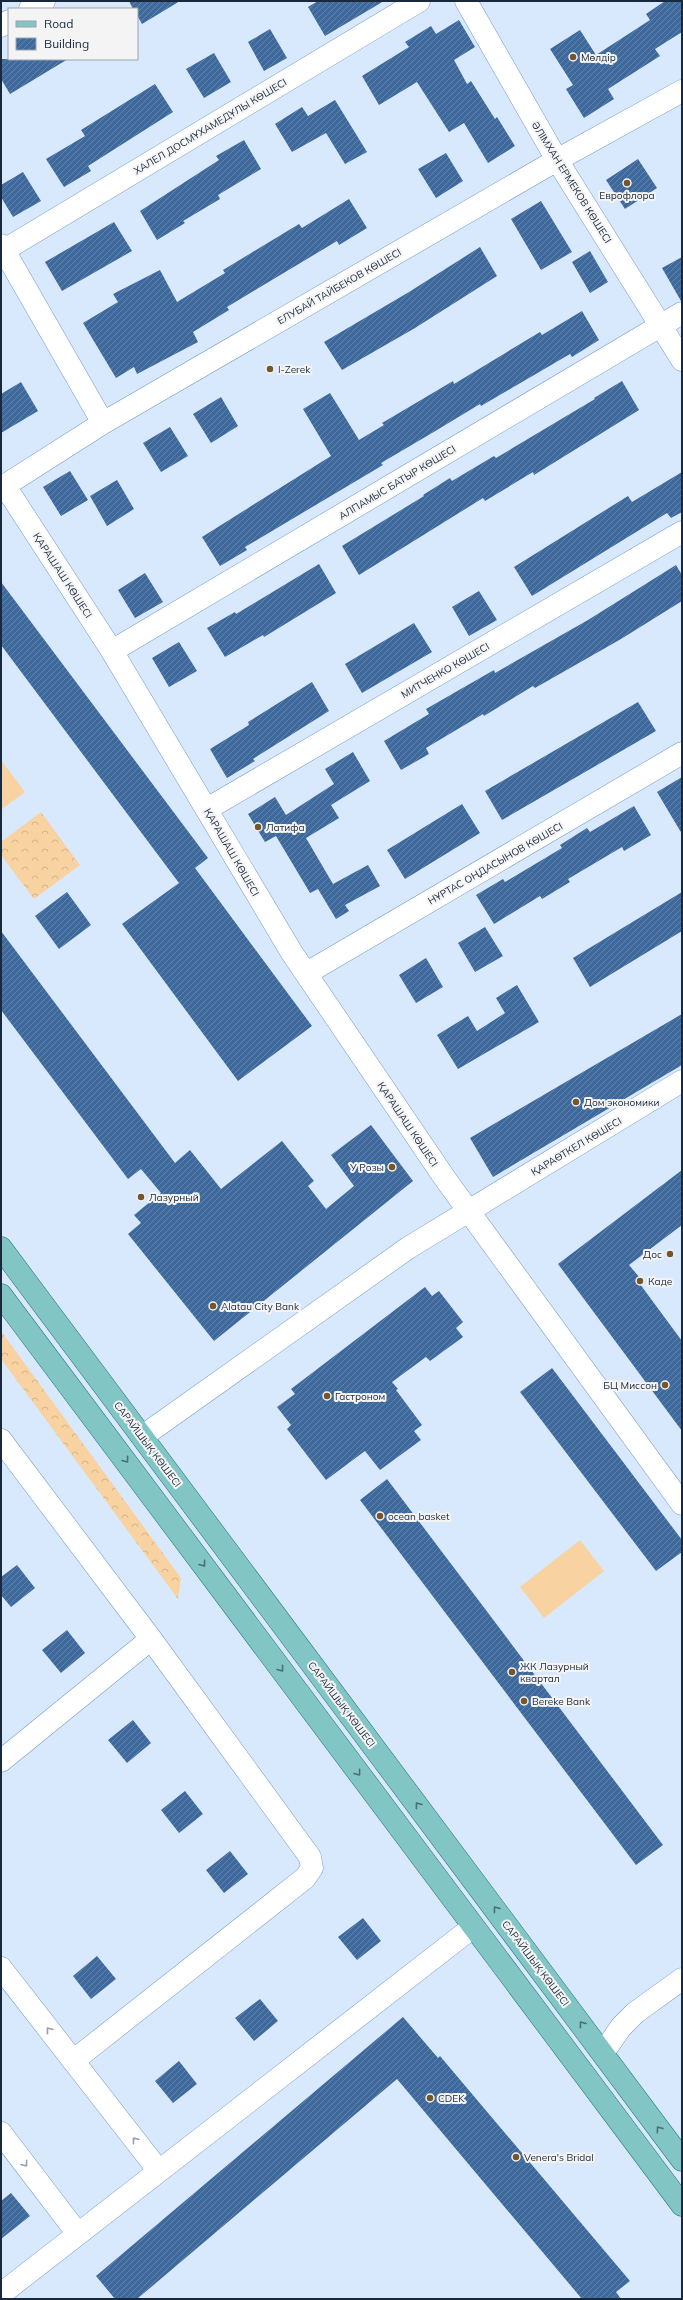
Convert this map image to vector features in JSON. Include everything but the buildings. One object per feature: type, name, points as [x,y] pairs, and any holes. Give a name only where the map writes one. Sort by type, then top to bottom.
[{"type":"main road","name":"САРАЙШЫҚ КӨШЕСІ","points":[[1,1248],[143,1436],[682,2160]]},
{"type":"main road","points":[[1,1281],[122,1439],[128,1441],[143,1436]]},
{"type":"main road","points":[[1,1295],[159,1504],[682,2206]]},
{"type":"main road","points":[[159,1504],[175,1496],[180,1499],[216,1545],[282,1639],[308,1658]]},
{"type":"street","points":[[32,8],[44,1]]},
{"type":"street","name":"ХАЛЕЛ ДОСМҰХАМЕДҰЛЫ КӨШЕСІ","points":[[2,249],[419,1]]},
{"type":"street","name":"ӘЛІМХАН ЕРМЕКОВ КӨШЕСІ","points":[[466,1],[557,160],[682,360]]},
{"type":"street","name":"ЕЛУБАЙ ТАЙБЕКОВ КӨШЕСІ","points":[[3,487],[103,423],[557,160],[682,91]]},
{"type":"street","points":[[2,249],[103,423]]},
{"type":"street","name":"АЛПАМЫС БАТЫР КӨШЕСІ","points":[[112,651],[682,313]]},
{"type":"street","name":"ҚАРАШАШ КӨШЕСІ","points":[[3,487],[112,651],[292,953],[307,973],[412,1131],[682,1504]]},
{"type":"street","name":"МИТЧЕНКО КӨШЕСІ","points":[[207,809],[682,532]]},
{"type":"street","name":"НҰРТАС ОҢДАСЫНОВ КӨШЕСІ","points":[[307,973],[682,753]]},
{"type":"street","name":"ҚАРАӨТКЕЛ КӨШЕСІ","points":[[143,1436],[408,1248],[682,1081]]},
{"type":"street","points":[[1,1440],[151,1639],[310,1857],[312,1868],[305,1878],[73,2061]]},
{"type":"street","points":[[1,1761],[151,1639]]},
{"type":"street","points":[[1,2294],[473,1926]]},
{"type":"street","points":[[1,1968],[159,2171]]},
{"type":"street","points":[[603,2053],[621,2028],[635,2013],[682,1979]]},
{"type":"street","points":[[1,2133],[78,2234]]},
{"type":"green space","points":[[1,760],[25,792],[1,810]]},
{"type":"green space","points":[[41,812],[80,865],[34,899],[1,855],[1,842]]},
{"type":"green space","points":[[1,1331],[181,1578],[178,1599],[1,1359]]},
{"type":"green space","points":[[580,1540],[604,1571],[544,1618],[520,1587]]},
{"type":"place","name":"Мөлдір","points":[[573,57]]},
{"type":"place","name":"Еврофлора","points":[[627,183]]},
{"type":"place","name":"I-Zerek","points":[[270,369]]},
{"type":"place","name":"Латифа","points":[[258,827]]},
{"type":"place","name":"Дом экономики","points":[[576,1102]]},
{"type":"place","name":"У Розы","points":[[392,1167]]},
{"type":"place","name":"Лазурный","points":[[141,1197]]},
{"type":"place","name":"Дос","points":[[670,1254]]},
{"type":"place","name":"Каде","points":[[640,1281]]},
{"type":"place","name":"Alatau City Bank","points":[[213,1306]]},
{"type":"place","name":"БЦ Миссон","points":[[665,1385]]},
{"type":"place","name":"Гастроном","points":[[327,1396]]},
{"type":"place","name":"ocean basket","points":[[380,1516]]},
{"type":"place","name":"ЖК Лазурный квартал","points":[[512,1672]]},
{"type":"place","name":"Bereke Bank","points":[[524,1701]]},
{"type":"place","name":"CDEK","points":[[430,2098]]},
{"type":"place","name":"Venera's Bridal","points":[[516,2157]]}]
